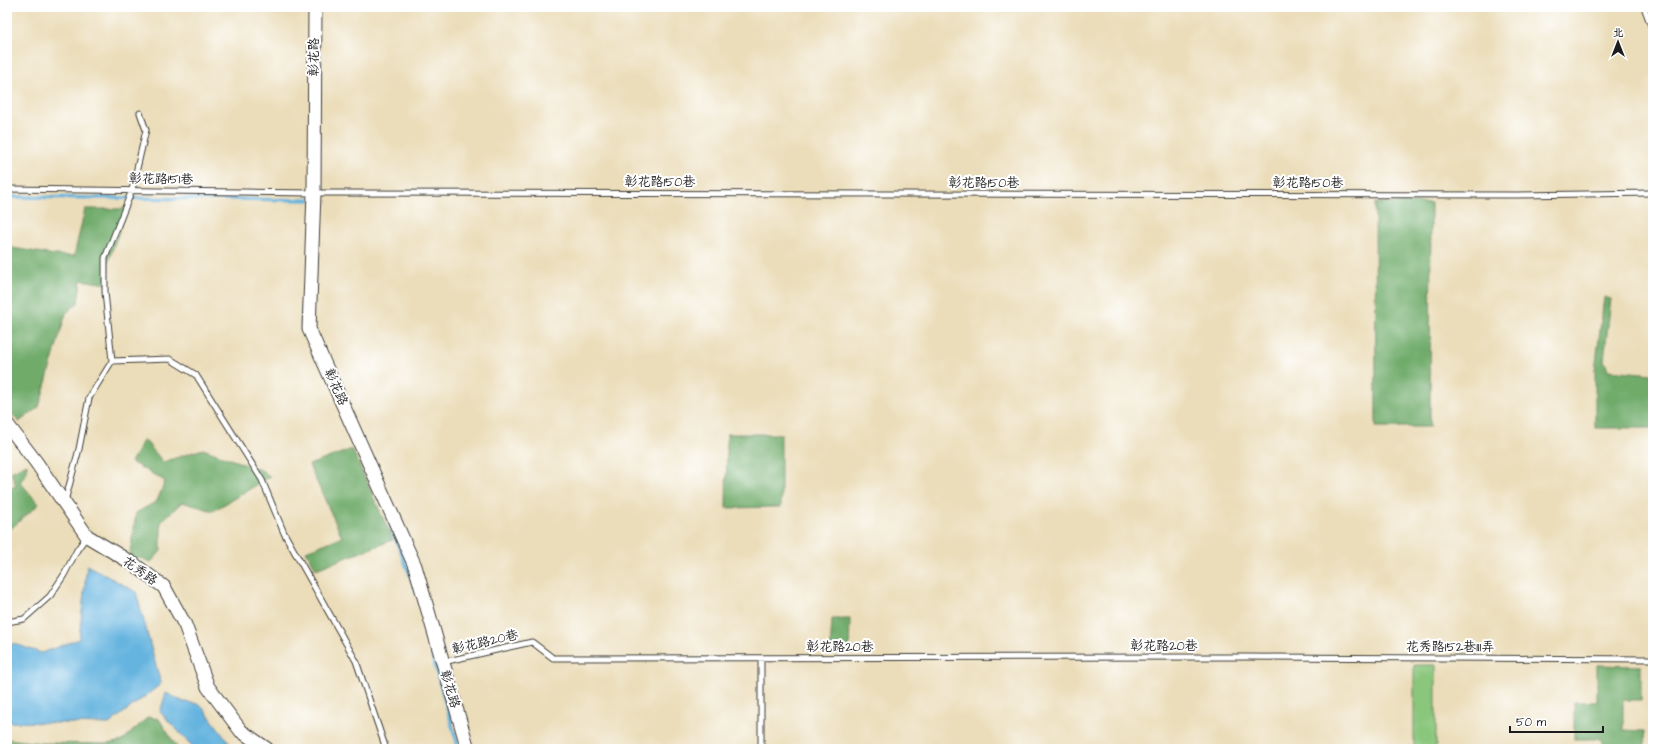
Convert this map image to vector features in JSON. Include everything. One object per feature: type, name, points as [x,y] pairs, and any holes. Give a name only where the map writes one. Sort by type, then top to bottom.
[{"type":"street","name":"彰花路","points":[[315,7],[314,193],[309,329],[415,566],[468,749]]},
{"type":"street","name":"花秀路","points":[[7,424],[36,462],[87,536],[135,565],[164,587],[185,626],[208,687],[241,731],[267,749]]},
{"type":"lane","points":[[1644,7],[1653,31]]},
{"type":"lane","points":[[64,504],[79,449],[89,398],[112,361],[105,292],[105,258],[132,190],[146,130],[140,113]]},
{"type":"lane","name":"彰花路151巷","points":[[7,189],[314,193]]},
{"type":"lane","name":"彰花路150巷","points":[[314,193],[1518,195],[1653,193]]},
{"type":"lane","points":[[112,361],[170,358],[196,375],[262,480],[284,533],[356,660],[386,749]]},
{"type":"lane","points":[[7,622],[24,619],[50,596],[87,536]]},
{"type":"lane","name":"彰花路20巷","points":[[442,663],[532,642],[553,658],[1246,657]]},
{"type":"lane","name":"花秀路152巷111弄","points":[[1246,657],[1653,659]]},
{"type":"lane","points":[[761,658],[761,749]]},
{"type":"green space","points":[[1375,203],[1431,203],[1430,427],[1376,427]]},
{"type":"green space","points":[[85,209],[127,209],[108,262],[107,284],[81,280],[78,303],[66,313],[39,407],[19,422],[7,408],[7,247],[55,255],[74,256]]},
{"type":"green space","points":[[1604,297],[1611,299],[1604,360],[1608,370],[1653,374],[1653,428],[1595,428],[1595,371]]},
{"type":"green space","points":[[727,434],[781,434],[781,507],[726,508]]},
{"type":"green space","points":[[144,439],[163,462],[203,449],[263,471],[270,477],[213,511],[182,502],[161,522],[161,551],[151,562],[140,558],[129,559],[136,513],[157,501],[165,481],[131,462]]},
{"type":"green space","points":[[352,449],[393,540],[316,569],[306,551],[342,537],[309,465]]},
{"type":"green space","points":[[27,464],[27,472],[20,482],[39,504],[7,532],[7,489],[16,486],[11,472]]},
{"type":"green space","points":[[832,619],[850,619],[849,653],[830,653]]},
{"type":"green space","points":[[1414,665],[1436,665],[1436,749],[1414,749]]},
{"type":"green space","points":[[1597,665],[1641,666],[1641,700],[1623,700],[1623,730],[1644,731],[1645,749],[1602,749],[1602,739],[1574,739],[1574,702],[1597,702]]},
{"type":"green space","points":[[148,717],[159,719],[178,749],[7,749],[7,739],[42,743],[107,744],[122,741]]},
{"type":"water","points":[[87,565],[136,592],[161,684],[109,724],[7,722],[7,649],[12,643],[42,653],[79,639]]},
{"type":"water","points":[[166,693],[184,702],[200,704],[234,749],[195,749],[160,712]]},
{"type":"waterway","points":[[1649,7],[1653,17]]},
{"type":"waterway","points":[[7,197],[310,200]]},
{"type":"waterway","points":[[303,306],[302,326],[304,331]]},
{"type":"waterway","points":[[391,527],[416,590]]},
{"type":"waterway","points":[[430,638],[434,663],[459,749]]}]
